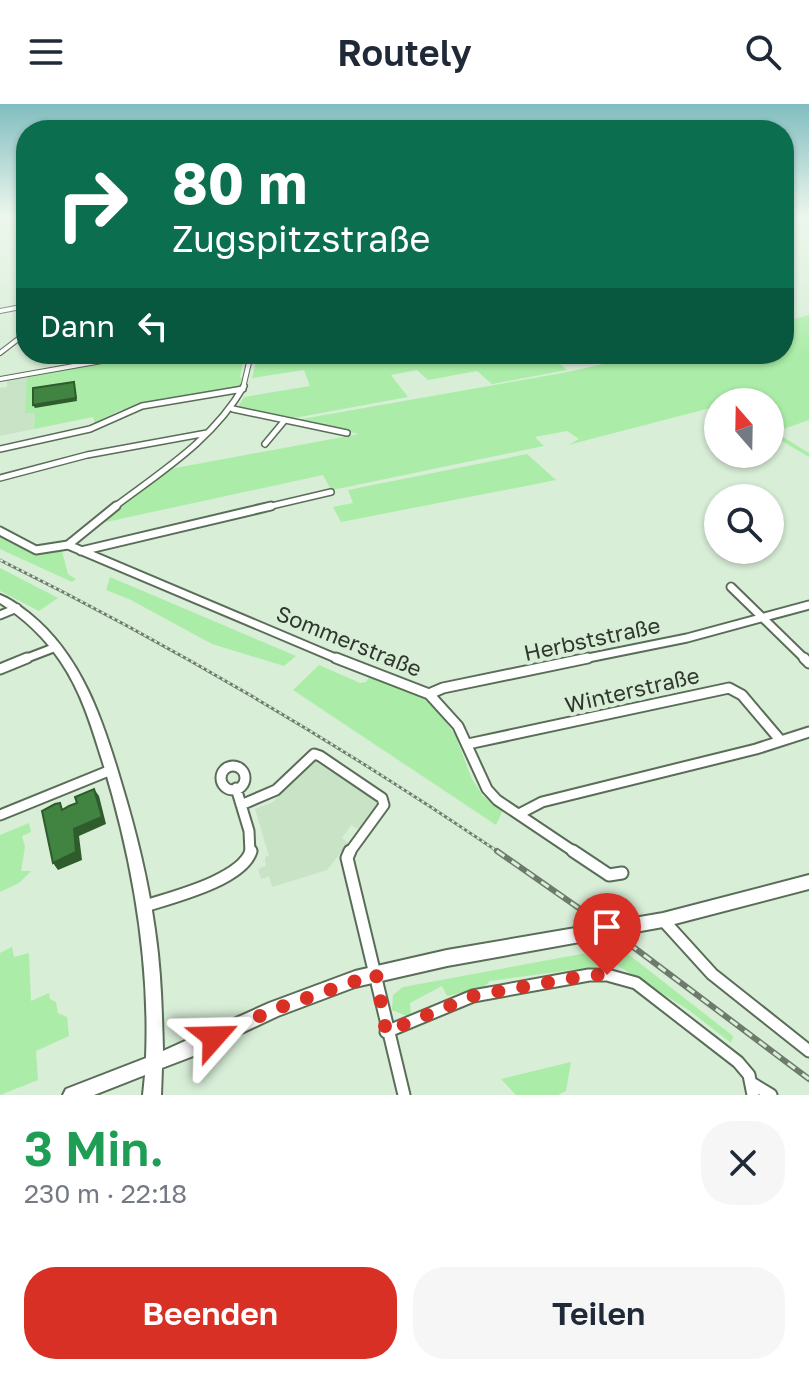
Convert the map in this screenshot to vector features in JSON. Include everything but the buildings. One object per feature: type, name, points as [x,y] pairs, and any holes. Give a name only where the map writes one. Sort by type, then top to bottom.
[{"type":"main road","points":[[0,598],[32,619],[56,647],[81,688],[130,832],[145,906],[155,1008],[152,1095]]},
{"type":"main road","points":[[72,1095],[155,1063],[275,1009],[376,974],[447,958],[663,920],[809,882]]},
{"type":"street","points":[[0,379],[85,364]]},
{"type":"street","points":[[68,545],[209,433],[233,409],[243,389],[249,364]]},
{"type":"street","points":[[0,449],[90,429],[142,406],[243,389]]},
{"type":"street","points":[[233,409],[347,433]]},
{"type":"street","points":[[265,444],[285,420]]},
{"type":"street","points":[[0,478],[62,461],[209,433]]},
{"type":"street","points":[[81,551],[331,492]]},
{"type":"street","name":"Sommerstraße","points":[[0,531],[36,550],[68,545],[375,675],[429,694],[451,716],[468,744],[487,789],[497,800],[609,875],[622,873]]},
{"type":"street","points":[[731,587],[809,663]]},
{"type":"street","name":"Herbststraße","points":[[429,694],[443,688],[604,656],[764,619],[809,605]]},
{"type":"street","points":[[0,615],[17,608]]},
{"type":"street","points":[[0,669],[56,647]]},
{"type":"street","name":"Winterstraße","points":[[468,744],[725,688],[742,695],[781,741]]},
{"type":"street","points":[[519,814],[542,802],[809,732]]},
{"type":"street","points":[[241,805],[276,790],[314,754],[337,764],[343,773],[380,796],[384,805],[351,848],[347,858],[376,974],[386,1032],[404,1095]]},
{"type":"street","points":[[0,815],[111,770]]},
{"type":"street","points":[[145,906],[219,878],[246,864],[251,849],[236,788]]},
{"type":"street","points":[[663,920],[688,949],[741,999],[809,1051]]},
{"type":"street","points":[[386,1032],[473,996],[589,975],[607,975],[636,983],[738,1062],[753,1090],[771,1095]]},
{"type":"shaded area","points":[[27,377],[26,414],[35,413],[34,429],[0,436],[0,388],[7,387],[7,380]]},
{"type":"shaded area","points":[[311,759],[374,796],[378,804],[358,829],[351,825],[342,838],[348,843],[327,870],[272,887],[269,876],[261,879],[258,869],[266,866],[265,857],[269,856],[255,809],[273,802]]},
{"type":"green space","points":[[809,315],[809,420],[784,429],[784,388],[704,388],[704,410],[568,445],[579,439],[567,431],[535,437],[544,446],[347,487],[331,490],[323,475],[97,524],[170,469],[359,434],[296,420],[604,364],[794,364],[794,319]]},
{"type":"green space","points":[[97,364],[242,364],[240,378],[244,378],[240,387],[146,404],[118,411],[95,423],[93,417],[34,429],[35,413],[25,414],[27,377]]},
{"type":"green space","points":[[256,364],[560,364],[567,370],[492,384],[477,371],[428,380],[417,370],[391,375],[408,397],[289,419],[238,407],[244,397],[310,386],[304,370],[252,378]]},
{"type":"green space","points":[[784,438],[809,453],[809,457],[784,442]]},
{"type":"green space","points":[[527,454],[556,480],[341,522],[333,507],[353,503],[348,490]]},
{"type":"green space","points":[[0,536],[38,553],[62,551],[68,574],[76,579],[72,582],[0,549]]},
{"type":"green space","points":[[0,568],[58,598],[39,611],[0,591]]},
{"type":"green space","points":[[110,577],[296,656],[284,666],[212,644],[129,599],[106,590]]},
{"type":"green space","points":[[319,665],[360,683],[366,682],[370,676],[422,696],[438,711],[455,735],[472,779],[483,796],[503,810],[496,825],[293,690]]},
{"type":"green space","points":[[29,823],[31,832],[22,836],[25,847],[21,871],[31,871],[19,883],[0,892],[0,835]]},
{"type":"green space","points":[[12,947],[14,957],[29,953],[31,1001],[49,993],[50,999],[56,1002],[58,1013],[67,1017],[69,1036],[36,1051],[38,1080],[0,1095],[0,953]]},
{"type":"green space","points":[[619,947],[733,1036],[731,1043],[690,1011],[615,964],[490,981],[484,987],[447,996],[442,986],[410,1003],[411,1013],[407,1016],[392,1010],[393,995],[403,987]]},
{"type":"green space","points":[[571,1062],[566,1091],[558,1095],[516,1095],[501,1079]]},
{"type":"railway","points":[[0,560],[129,627],[255,698],[498,852]]},
{"type":"railway","points":[[498,852],[616,934],[809,1079]]},
{"type":"route","points":[[214,1037],[275,1009],[376,974],[386,1032],[473,996],[589,975],[607,975]]}]
